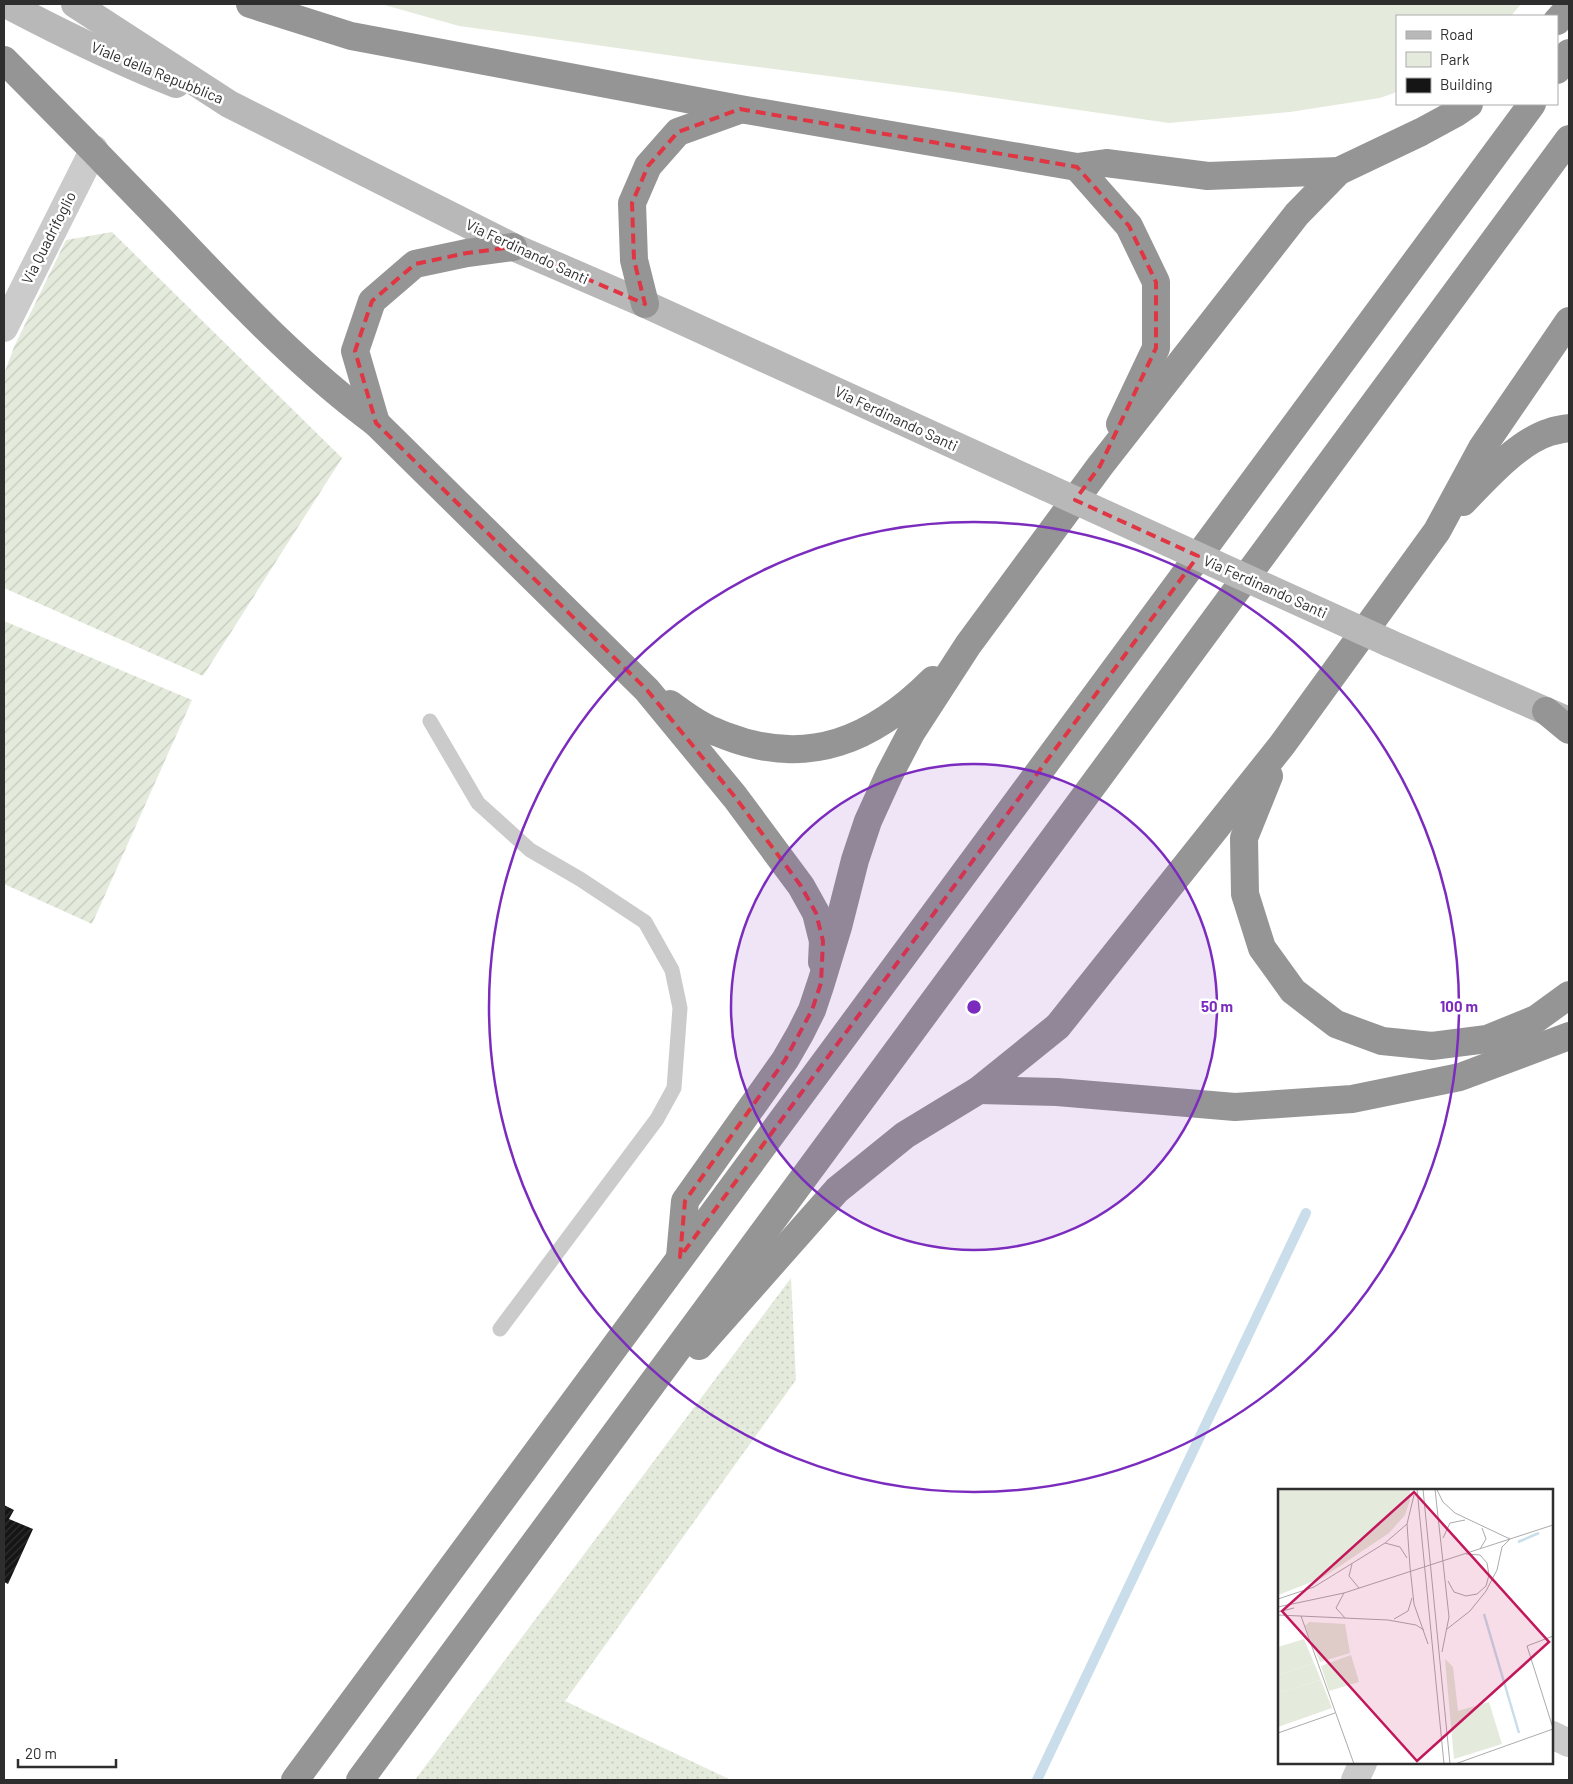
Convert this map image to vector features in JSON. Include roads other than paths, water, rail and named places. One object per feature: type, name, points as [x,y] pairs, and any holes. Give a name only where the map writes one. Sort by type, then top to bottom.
[{"type":"highway","points":[[250,4],[352,36],[740,109],[1077,167],[1106,163],[1208,176],[1339,171]]},
{"type":"highway","points":[[1558,20],[1569,8]]},
{"type":"highway","points":[[1558,69],[1569,53]]},
{"type":"highway","points":[[4,60],[94,149],[242,306],[338,396],[376,424],[647,690],[736,797],[801,886],[816,913],[823,941],[821,983]]},
{"type":"highway","points":[[680,1257],[686,1201],[785,1060],[800,1034],[812,1010],[821,983],[855,860],[872,812],[911,733],[968,645],[1100,466],[1296,214],[1339,171],[1421,132],[1468,105]]},
{"type":"highway","points":[[295,1780],[1531,105]]},
{"type":"highway","points":[[645,304],[634,260],[632,203],[648,166],[678,132],[740,109]]},
{"type":"highway","points":[[360,1780],[1569,139]]},
{"type":"highway","points":[[1077,167],[1129,226],[1156,282],[1156,348],[1100,466]]},
{"type":"highway","points":[[376,424],[355,351],[372,300],[415,264],[467,253],[513,247]]},
{"type":"highway","points":[[1437,531],[1482,448],[1569,321]]},
{"type":"highway","points":[[584,1476],[837,1190],[905,1135],[980,1090],[1058,1026],[1282,745],[1437,531],[1488,475],[1520,448],[1549,433],[1569,428]]},
{"type":"highway","points":[[647,690],[706,728],[740,741],[765,748],[825,747],[854,738],[896,713],[919,694],[968,645]]},
{"type":"highway","points":[[1557,716],[1569,730]]},
{"type":"highway","points":[[1282,745],[1244,838],[1245,894],[1262,948],[1292,991],[1336,1024],[1382,1041],[1432,1046],[1487,1039],[1536,1019],[1569,995]]},
{"type":"highway","points":[[980,1090],[1057,1092],[1235,1107],[1352,1099],[1460,1077],[1569,1036]]},
{"type":"main road","name":"Viale della Repubblica","points":[[6,4],[144,72],[229,104]]},
{"type":"main road","name":"Viale della Repubblica","points":[[75,4],[229,104]]},
{"type":"main road","name":"Via Ferdinando Santi","points":[[229,104],[513,247],[645,304],[1389,643],[1557,716]]},
{"type":"street","name":"Via Quadrifoglio","points":[[4,328],[94,149]]},
{"type":"street","points":[[1553,1735],[1569,1742]]},
{"type":"street","points":[[1355,1780],[1363,1764]]},
{"type":"lane","points":[[430,721],[478,803],[530,850],[580,879],[645,922],[672,970],[680,1008],[674,1088],[661,1112],[500,1329]]},
{"type":"waterway","points":[[1037,1780],[1306,1213]]}]
